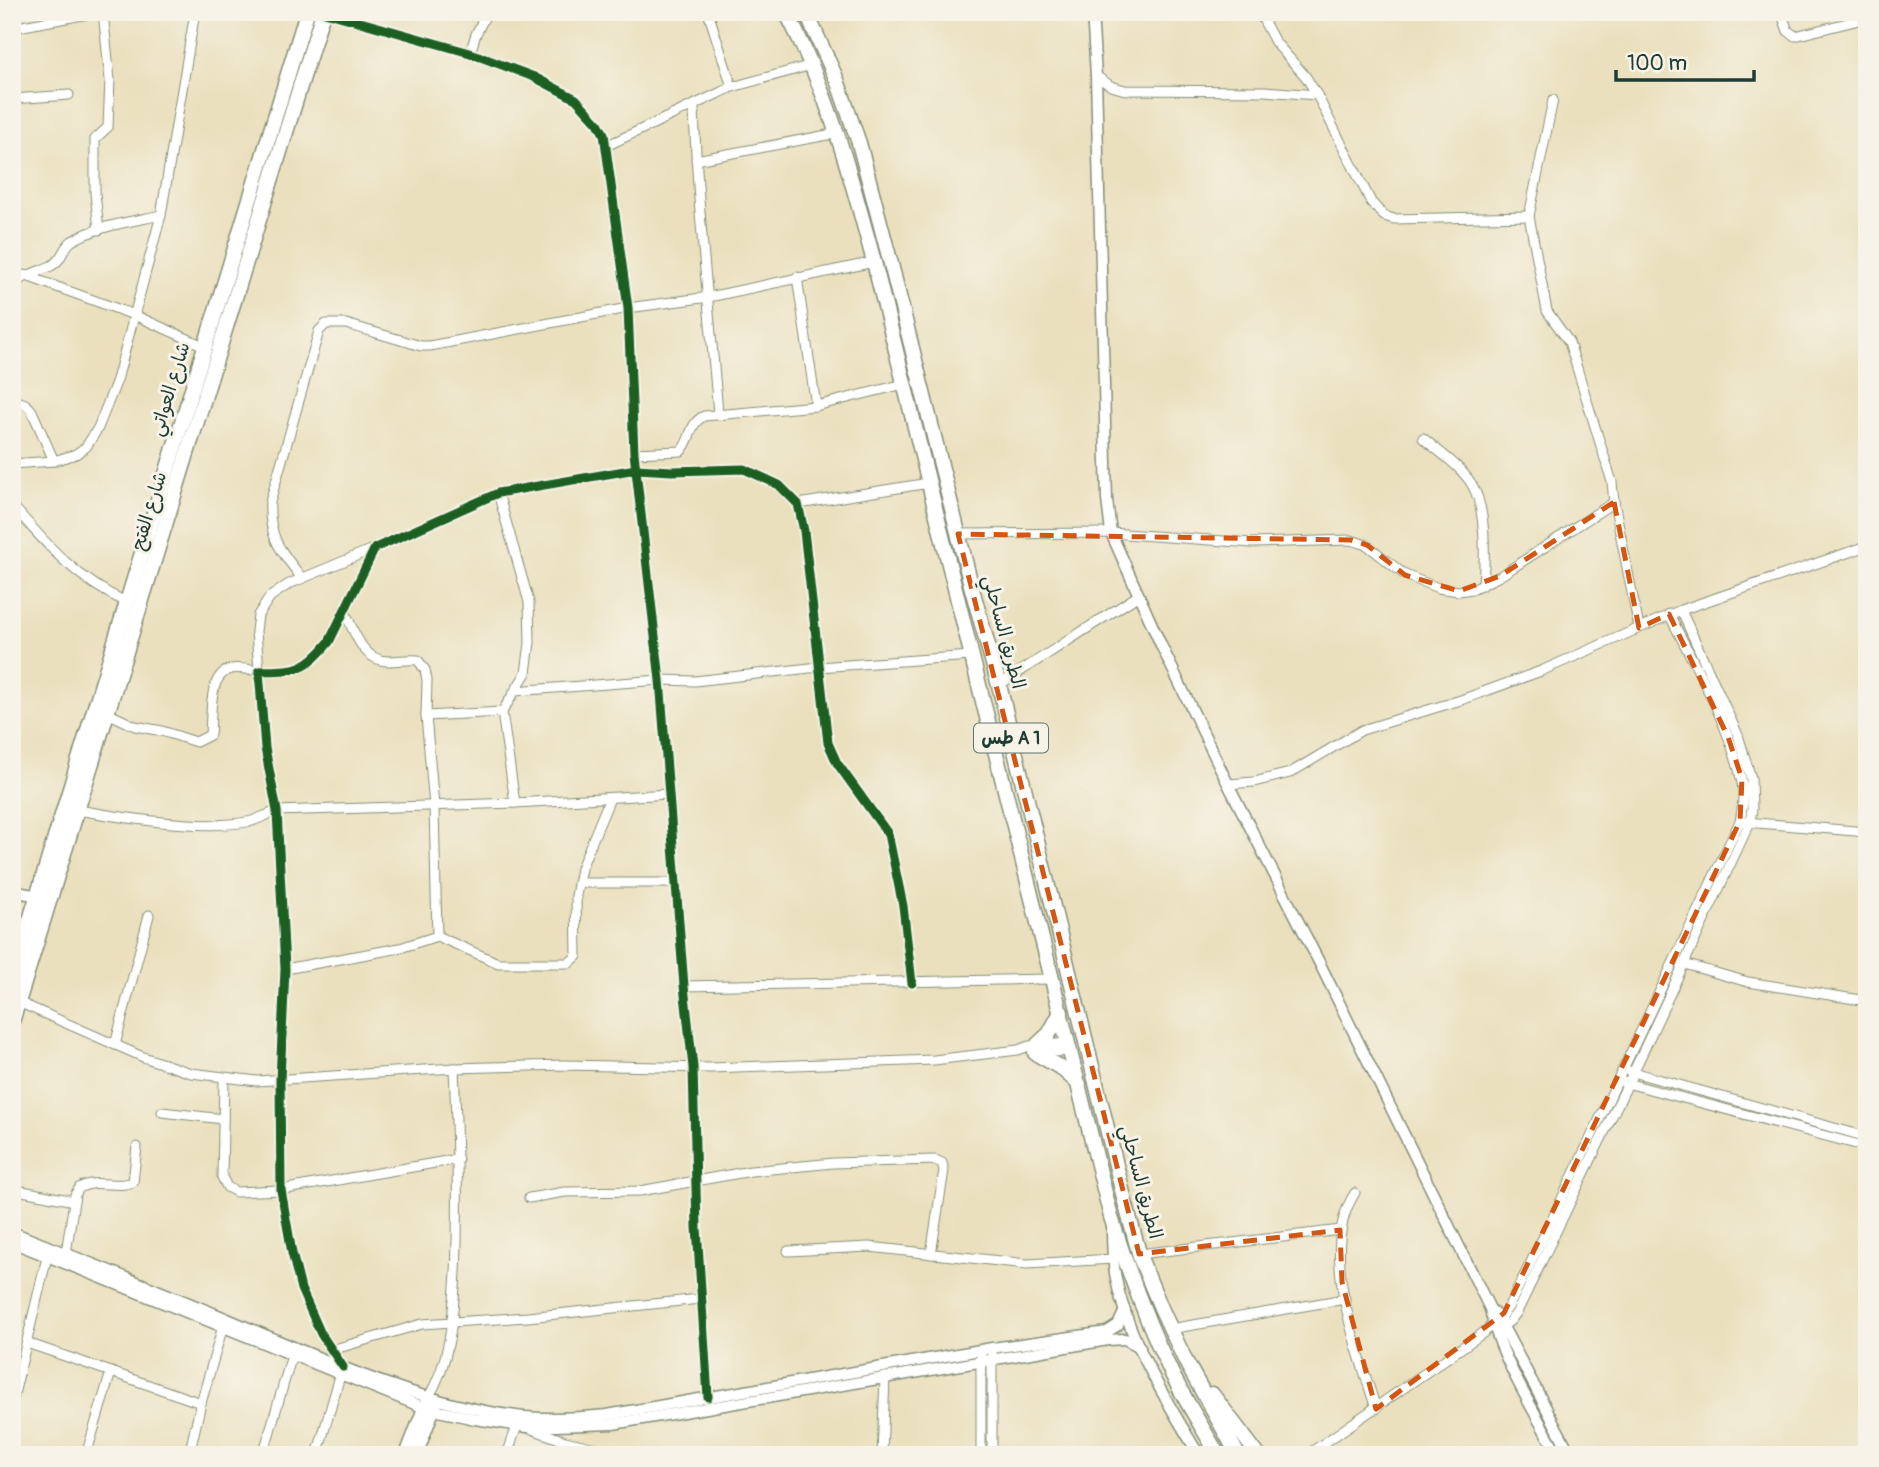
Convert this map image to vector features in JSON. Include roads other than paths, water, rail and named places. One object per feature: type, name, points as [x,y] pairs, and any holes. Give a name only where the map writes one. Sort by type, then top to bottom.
[{"type":"main road","name":"شارع العواتي","points":[[12,979],[44,897],[101,711],[126,603],[307,12]]},
{"type":"main road","name":"شارع الفتح","points":[[12,1021],[44,897],[78,810],[101,711],[324,12]]},
{"type":"main road","name":"الطريق الساحلي","points":[[786,12],[812,65],[838,133],[874,262],[1111,1217],[1126,1267],[1146,1317],[1173,1376],[1218,1455]]},
{"type":"main road","name":"الطريق الساحلي","points":[[806,12],[837,80],[859,143],[999,685],[1139,1254],[1186,1362],[1238,1455]]},
{"type":"main road","points":[[248,202],[263,207]]},
{"type":"main road","points":[[1061,1012],[1049,1034],[1036,1049],[1079,1084]]},
{"type":"main road","points":[[1186,1362],[1258,1455]]},
{"type":"main road","points":[[406,1455],[431,1404]]},
{"type":"main road","points":[[416,1455],[431,1404]]},
{"type":"street","points":[[12,28],[101,12],[110,80],[108,127],[96,135],[94,147],[94,193],[99,230]]},
{"type":"street","points":[[12,464],[54,461],[76,454],[86,447],[99,428],[117,380],[161,215],[195,12]]},
{"type":"street","points":[[324,12],[470,53],[534,77],[576,99],[598,123],[604,134],[628,308],[634,453],[660,680],[693,1067],[700,1299],[708,1397]]},
{"type":"street","points":[[470,53],[475,34],[487,12]]},
{"type":"street","points":[[708,12],[732,87]]},
{"type":"street","points":[[1092,12],[1096,76],[1106,491],[1111,533],[1228,784],[1498,1325],[1571,1455]]},
{"type":"street","points":[[1259,12],[1275,42],[1306,77],[1371,202],[1384,216],[1394,219],[1529,216]]},
{"type":"street","points":[[1781,12],[1788,31],[1795,36],[1867,18]]},
{"type":"street","points":[[606,146],[732,87],[812,65]]},
{"type":"street","points":[[1096,76],[1111,86],[1125,90],[1264,91],[1317,95]]},
{"type":"street","points":[[12,99],[69,95]]},
{"type":"street","points":[[1553,100],[1529,216],[1547,312],[1569,342],[1612,482],[1639,628]]},
{"type":"street","points":[[694,107],[700,222],[718,414]]},
{"type":"street","points":[[696,160],[838,133]]},
{"type":"street","points":[[12,285],[24,275],[51,266],[62,257],[68,244],[99,230],[161,215]]},
{"type":"street","points":[[302,579],[283,555],[272,535],[270,502],[319,331],[326,324],[346,324],[421,346],[430,346],[628,308],[709,297],[874,262]]},
{"type":"street","points":[[24,275],[134,315],[204,346]]},
{"type":"street","points":[[797,277],[816,405]]},
{"type":"street","points":[[634,453],[681,452],[685,448],[692,425],[704,416],[816,405],[904,384]]},
{"type":"street","points":[[12,402],[20,401],[32,411],[54,461]]},
{"type":"street","points":[[1423,438],[1457,466],[1476,492],[1485,556],[1483,585]]},
{"type":"street","points":[[317,1455],[341,1371],[310,1313],[301,1289],[281,1190],[280,1080],[285,969],[277,811],[265,748],[256,631],[263,605],[289,584],[498,493],[636,469],[744,469],[779,485],[798,504],[807,548],[828,743],[837,763],[888,834],[903,906],[912,983]]},
{"type":"street","points":[[798,504],[929,482]]},
{"type":"street","points":[[498,493],[514,541],[529,602],[530,642],[526,673],[502,712],[515,803]]},
{"type":"street","points":[[958,534],[1111,533],[1252,542],[1351,540],[1367,545],[1405,575],[1438,588],[1459,591],[1483,585],[1500,576],[1614,502]]},
{"type":"street","points":[[12,505],[82,578],[126,603]]},
{"type":"street","points":[[1228,784],[1254,782],[1290,774],[1362,730],[1461,701],[1541,671],[1669,614],[1867,546]]},
{"type":"street","points":[[101,711],[135,726],[196,742],[210,735],[215,684],[219,676],[234,668],[259,671],[294,670],[312,662],[329,642],[375,548]]},
{"type":"street","points":[[999,685],[1139,595]]},
{"type":"street","points":[[344,609],[358,640],[367,652],[380,660],[413,659],[422,664],[426,680],[433,806],[437,936]]},
{"type":"street","points":[[1307,1455],[1517,1312],[1618,1080],[1752,809],[1751,778],[1741,746],[1681,610]]},
{"type":"street","points":[[1555,1224],[1633,1073],[1684,964],[1745,821],[1742,779],[1728,737],[1669,614]]},
{"type":"street","points":[[515,691],[660,680],[695,681],[819,667],[971,656]]},
{"type":"street","points":[[426,716],[502,712]]},
{"type":"street","points":[[78,810],[191,823],[227,824],[251,821],[277,811],[515,803],[669,794]]},
{"type":"street","points":[[285,969],[400,948],[437,936],[498,963],[569,963],[576,956],[578,883],[581,868],[610,798]]},
{"type":"street","points":[[1745,821],[1867,831]]},
{"type":"street","points":[[578,883],[676,883]]},
{"type":"street","points":[[12,891],[44,897]]},
{"type":"street","points":[[115,1045],[149,915]]},
{"type":"street","points":[[1684,964],[1748,982],[1866,1000],[1867,985]]},
{"type":"street","points":[[684,986],[1053,979]]},
{"type":"street","points":[[18,1002],[143,1057],[191,1073],[224,1079],[280,1080],[454,1068],[564,1065],[693,1067],[934,1060],[1070,1047]]},
{"type":"street","points":[[431,1404],[453,1320],[458,1232],[454,1068]]},
{"type":"street","points":[[1623,1070],[1867,1147]]},
{"type":"street","points":[[224,1079],[222,1177],[227,1187],[236,1192],[281,1190],[458,1159]]},
{"type":"street","points":[[1618,1080],[1792,1122],[1867,1137]]},
{"type":"street","points":[[163,1112],[223,1119]]},
{"type":"street","points":[[65,1253],[76,1191],[82,1185],[127,1185],[133,1182],[137,1147]]},
{"type":"street","points":[[529,1198],[565,1192],[640,1191],[751,1171],[833,1163],[939,1161],[944,1170],[931,1254]]},
{"type":"street","points":[[12,1189],[74,1201]]},
{"type":"street","points":[[1355,1193],[1347,1205],[1342,1230],[1342,1282],[1376,1409]]},
{"type":"street","points":[[1111,1217],[1112,1259],[1125,1310],[1161,1390],[1199,1455]]},
{"type":"street","points":[[1139,1254],[1342,1230]]},
{"type":"street","points":[[12,1232],[341,1371]]},
{"type":"street","points":[[12,1242],[292,1355],[431,1404],[522,1427],[601,1453],[625,1455]]},
{"type":"street","points":[[788,1251],[869,1247],[1027,1265],[1112,1259]]},
{"type":"street","points":[[12,1403],[47,1256]]},
{"type":"street","points":[[331,1350],[408,1327],[453,1320],[528,1317],[700,1299]]},
{"type":"street","points":[[1170,1329],[1345,1299]]},
{"type":"street","points":[[431,1404],[519,1416],[578,1418],[607,1415],[987,1349],[1107,1332],[1118,1325],[1125,1310]]},
{"type":"street","points":[[1498,1325],[1506,1355],[1558,1455]]},
{"type":"street","points":[[208,1455],[190,1452],[223,1326]]},
{"type":"street","points":[[522,1427],[613,1424],[1116,1340],[1129,1340],[1140,1347]]},
{"type":"street","points":[[27,1343],[201,1403]]},
{"type":"street","points":[[987,1349],[992,1455]]},
{"type":"street","points":[[263,1455],[292,1355]]},
{"type":"street","points":[[981,1455],[987,1361]]},
{"type":"street","points":[[86,1455],[111,1372]]},
{"type":"street","points":[[882,1455],[885,1377]]},
{"type":"street","points":[[507,1455],[522,1427]]}]
